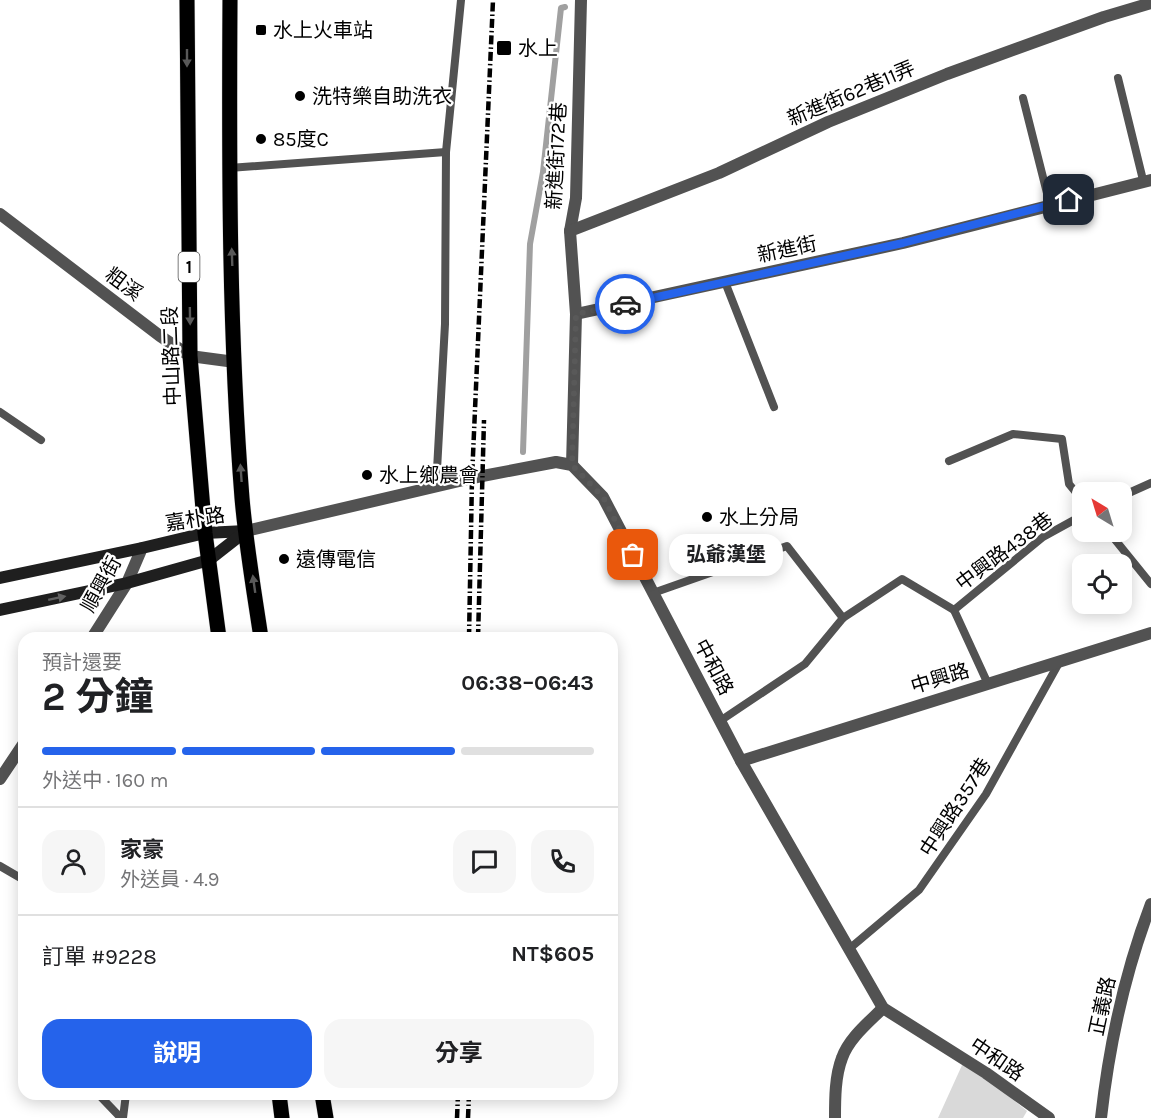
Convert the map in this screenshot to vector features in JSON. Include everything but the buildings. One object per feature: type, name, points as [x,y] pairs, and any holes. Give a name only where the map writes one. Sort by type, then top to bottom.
[{"type":"main road","name":"中山路二段","points":[[187,0],[190,356],[205,533],[218,632]]},
{"type":"main road","points":[[230,0],[229,168],[235,362],[242,500],[260,632]]},
{"type":"main road","name":"嘉朴路","points":[[0,578],[205,533],[246,531]]},
{"type":"main road","name":"嘉朴路","points":[[0,610],[127,583],[209,560],[246,531]]},
{"type":"main road","points":[[280,1100],[282,1118]]},
{"type":"main road","points":[[323,1100],[326,1118]]},
{"type":"street","name":"新進街172巷","points":[[576,314],[570,231],[576,198],[581,0]]},
{"type":"street","name":"新進街62巷11弄","points":[[570,231],[719,173],[828,122],[946,74],[1104,17],[1151,3]]},
{"type":"street","name":"新進街","points":[[576,314],[903,243],[1147,180]]},
{"type":"street","name":"粗溪","points":[[0,214],[160,336],[190,356],[235,362]]},
{"type":"street","points":[[246,531],[472,478],[556,462],[572,465],[576,314]]},
{"type":"street","name":"中和路","points":[[572,465],[603,497],[741,761],[883,1008],[986,1073],[1049,1118]]},
{"type":"street","name":"順興街","points":[[96,632],[127,583],[142,548]]},
{"type":"street","name":"中興路","points":[[741,761],[1151,633]]},
{"type":"street","points":[[0,779],[18,752]]},
{"type":"street","name":"正義路","points":[[1101,1118],[1121,1001],[1137,941],[1148,921],[1151,904]]},
{"type":"street","points":[[835,1118],[835,1094],[842,1058],[855,1038],[883,1008]]},
{"type":"lane","points":[[436,488],[445,324],[446,152],[461,0]]},
{"type":"lane","points":[[1118,78],[1147,180]]},
{"type":"lane","points":[[1023,98],[1050,205]]},
{"type":"lane","points":[[229,168],[446,152]]},
{"type":"lane","points":[[725,282],[774,407]]},
{"type":"lane","points":[[0,412],[41,440]]},
{"type":"lane","points":[[949,461],[1013,434],[1062,440],[1069,484],[1072,488]]},
{"type":"lane","points":[[1132,492],[1151,483]]},
{"type":"lane","name":"中興路438巷","points":[[988,684],[954,610],[1043,537],[1072,521]]},
{"type":"lane","points":[[1117,542],[1151,584]]},
{"type":"lane","points":[[653,593],[787,546],[843,618]]},
{"type":"lane","points":[[720,721],[805,664],[843,618],[902,579],[954,610]]},
{"type":"lane","name":"中興路357巷","points":[[849,949],[919,891],[986,794],[1060,661]]},
{"type":"lane","points":[[0,866],[18,876]]},
{"type":"lane","points":[[104,1100],[122,1118]]},
{"type":"lane","points":[[122,1118],[125,1100]]},
{"type":"shaded area","points":[[963,1063],[1027,1111],[1023,1118],[938,1118]]},
{"type":"waterway","points":[[523,452],[530,244],[543,172],[561,8],[565,7]]},
{"type":"railway","points":[[469,632],[472,478],[493,0]]},
{"type":"railway","points":[[478,632],[484,420]]},
{"type":"railway","points":[[457,1118],[458,1100]]},
{"type":"railway","points":[[468,1118],[469,1100]]},
{"type":"way so far","points":[[625,304],[576,314],[572,465],[603,497],[633,555]]},
{"type":"place","name":"水上火車站","points":[[261,30]]},
{"type":"place","name":"水上","points":[[504,48]]},
{"type":"place","name":"洗特樂自助洗衣","points":[[300,96]]},
{"type":"place","name":"85度C","points":[[261,139]]},
{"type":"place","name":"水上鄉農會","points":[[367,475]]},
{"type":"place","name":"水上分局","points":[[707,517]]},
{"type":"place","name":"弘爺漢堡","points":[[633,555]]},
{"type":"place","name":"遠傳電信","points":[[284,559]]},
{"type":"route","points":[[625,304],[903,243],[1069,200]]}]
